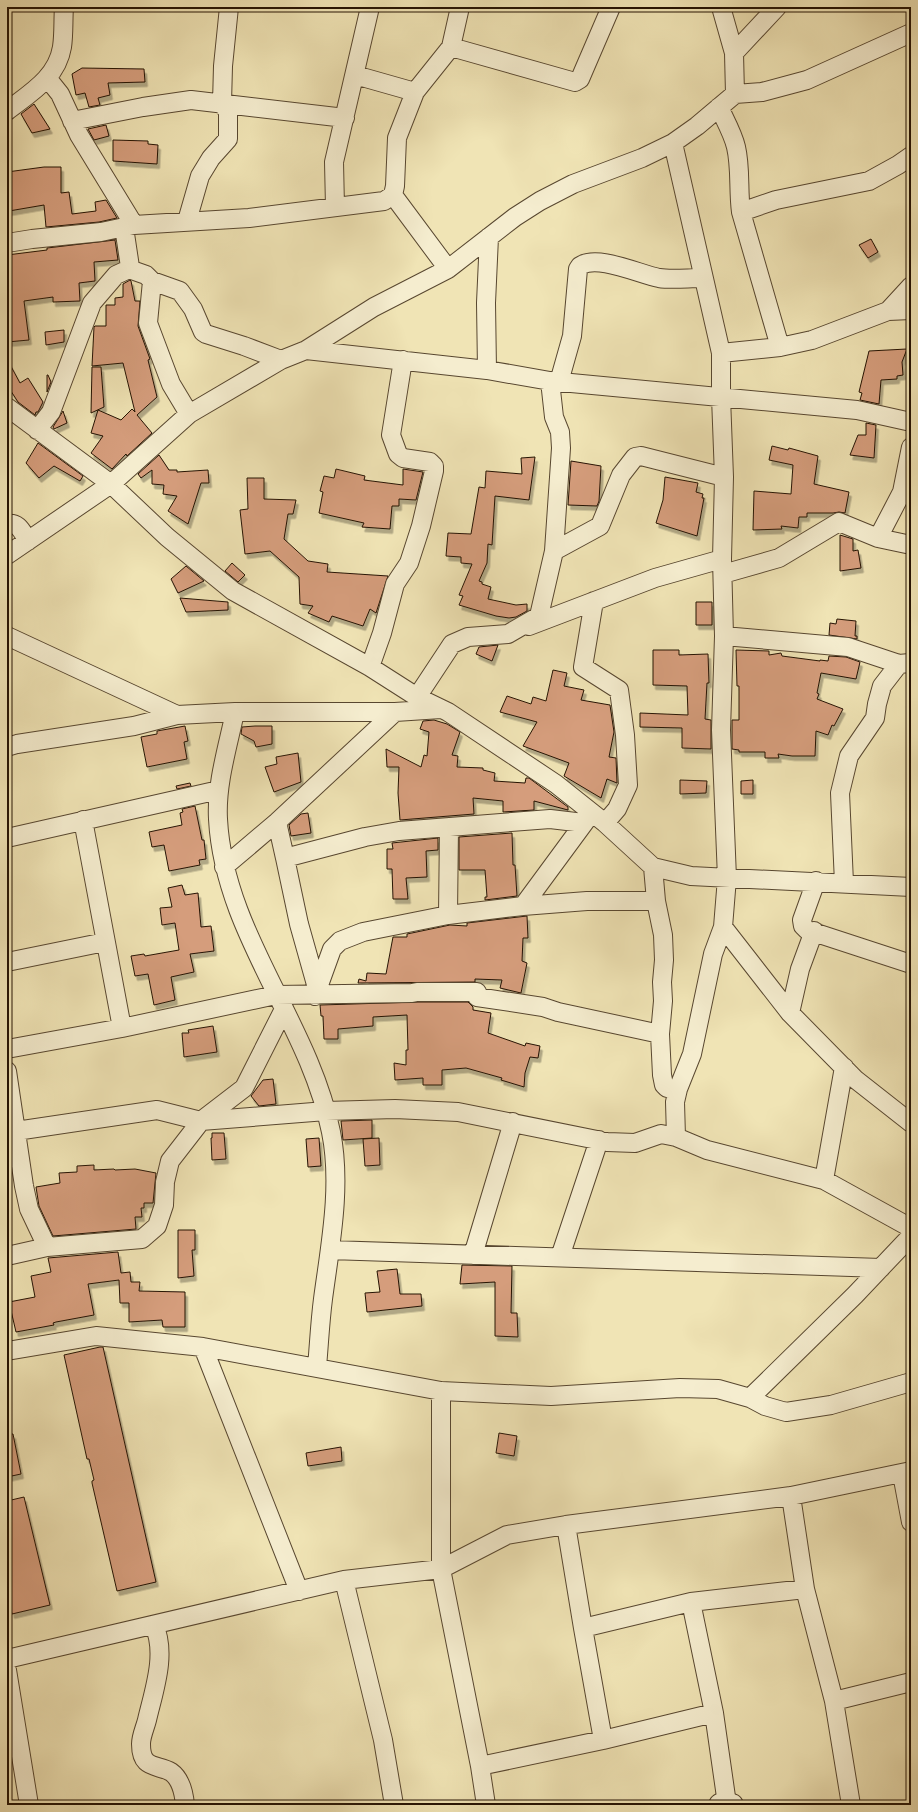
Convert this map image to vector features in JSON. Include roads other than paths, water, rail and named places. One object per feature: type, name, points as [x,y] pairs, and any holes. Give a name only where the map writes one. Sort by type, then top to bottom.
[{"type":"street","points":[[7,111],[48,79],[57,65],[62,48],[64,7]]},
{"type":"street","points":[[186,221],[200,176],[211,158],[228,139],[228,112],[222,102],[223,66],[229,7]]},
{"type":"street","points":[[335,207],[334,162],[370,7]]},
{"type":"street","points":[[7,243],[101,232],[129,226],[249,218],[384,201],[393,195],[395,186],[397,138],[415,92],[451,47],[460,7]]},
{"type":"street","points":[[451,47],[575,82],[580,79],[584,72],[611,7]]},
{"type":"street","points":[[721,7],[734,53],[735,94]]},
{"type":"street","points":[[734,53],[776,7]]},
{"type":"street","points":[[7,555],[111,484],[189,414],[281,360],[306,350],[374,307],[448,269],[515,217],[540,201],[573,184],[642,158],[672,143],[735,94],[762,92],[807,80],[911,33]]},
{"type":"street","points":[[355,74],[415,92]]},
{"type":"street","points":[[37,430],[51,412],[92,304],[116,276],[129,269],[131,263],[129,226],[79,135],[60,94],[48,79]]},
{"type":"street","points":[[72,121],[143,106],[191,100],[222,102],[345,118]]},
{"type":"street","points":[[719,107],[736,146],[739,168],[738,192],[741,212],[780,347]]},
{"type":"street","points":[[672,143],[702,278],[721,353],[724,477],[722,567],[724,636],[721,730],[727,878],[724,927],[713,954],[692,1054],[678,1089],[675,1102],[676,1136]]},
{"type":"street","points":[[741,212],[776,200],[868,181],[898,165],[911,156]]},
{"type":"street","points":[[393,195],[448,269]]},
{"type":"street","points":[[487,370],[486,303],[488,237]]},
{"type":"street","points":[[508,634],[539,616],[554,550],[561,448],[560,432],[554,417],[555,381],[572,336],[578,269],[580,266],[592,262],[628,268],[659,278],[702,278]]},
{"type":"street","points":[[129,269],[146,276],[152,281],[180,291],[187,298],[203,332],[206,334],[281,360]]},
{"type":"street","points":[[152,281],[148,323],[171,384],[189,414]]},
{"type":"street","points":[[888,311],[911,286]]},
{"type":"street","points":[[721,353],[780,347],[812,340],[888,311],[911,310]]},
{"type":"street","points":[[306,350],[487,370],[555,381],[858,410],[911,422]]},
{"type":"street","points":[[370,667],[382,633],[395,584],[409,563],[421,526],[434,471],[434,466],[430,462],[402,458],[398,454],[391,435],[402,360]]},
{"type":"street","points":[[7,407],[111,484],[167,537],[233,591],[370,667],[417,697],[442,709],[556,784],[594,820],[653,867],[691,876],[816,881],[844,884],[911,887]]},
{"type":"street","points":[[878,538],[907,495],[911,447]]},
{"type":"street","points":[[554,550],[600,526],[621,475],[635,457],[641,456],[724,477]]},
{"type":"street","points":[[417,697],[452,644],[468,637],[508,634],[655,578],[779,558],[839,522],[878,538],[911,545]]},
{"type":"street","points":[[7,524],[15,523],[18,525],[28,541]]},
{"type":"street","points":[[523,906],[594,820],[617,809],[628,785],[626,735],[619,690],[582,667],[594,601]]},
{"type":"street","points":[[7,636],[177,715]]},
{"type":"street","points":[[724,636],[848,647],[905,663],[882,686],[875,718],[849,756],[840,793],[844,884]]},
{"type":"street","points":[[7,747],[17,744],[134,726],[177,715],[235,712],[395,712],[442,709]]},
{"type":"street","points":[[235,712],[219,790],[218,819],[224,867],[235,904],[280,1002],[306,1052],[326,1111],[332,1135],[335,1174],[335,1213],[322,1301],[317,1367]]},
{"type":"street","points":[[224,867],[277,822],[395,712]]},
{"type":"street","points":[[7,838],[219,790]]},
{"type":"street","points":[[285,858],[365,837],[399,831],[550,819],[594,820]]},
{"type":"street","points":[[83,820],[122,1028]]},
{"type":"street","points":[[277,822],[299,924],[316,992]]},
{"type":"street","points":[[448,915],[449,827]]},
{"type":"street","points":[[653,867],[664,960],[662,982],[663,1002],[660,1034],[664,1085],[667,1088],[678,1089]]},
{"type":"street","points":[[816,881],[802,920],[803,926],[806,930],[814,931],[911,964]]},
{"type":"street","points":[[316,992],[332,949],[340,941],[363,932],[448,915],[523,906],[586,901],[656,901]]},
{"type":"street","points":[[724,927],[790,1013],[855,1079],[911,1123]]},
{"type":"street","points":[[790,1013],[800,969],[814,931]]},
{"type":"street","points":[[7,962],[106,942]]},
{"type":"street","points":[[7,1048],[280,1002],[316,992],[477,992],[477,996],[543,1007],[558,1012],[660,1034]]},
{"type":"street","points":[[7,1256],[47,1247],[142,1239],[157,1226],[164,1205],[165,1182],[170,1161],[201,1121],[244,1088],[280,1002]]},
{"type":"street","points":[[824,1180],[844,1068]]},
{"type":"street","points":[[7,1071],[24,1186],[30,1209],[47,1247]]},
{"type":"street","points":[[16,1131],[157,1110],[201,1121],[326,1111],[395,1109],[458,1112],[607,1142],[635,1143],[661,1134],[676,1136],[707,1150],[824,1180],[911,1228]]},
{"type":"street","points":[[473,1255],[513,1122]]},
{"type":"street","points":[[560,1257],[599,1140]]},
{"type":"street","points":[[750,1398],[881,1268],[911,1236]]},
{"type":"street","points":[[330,1250],[881,1268]]},
{"type":"street","points":[[7,1350],[96,1336],[203,1347],[441,1391],[551,1396],[680,1388],[718,1389],[750,1398],[765,1406],[786,1412],[831,1405],[911,1382]]},
{"type":"street","points":[[203,1347],[299,1591]]},
{"type":"street","points":[[441,1391],[441,1569],[480,1766],[486,1805]]},
{"type":"street","points":[[7,1659],[344,1580],[441,1569],[507,1535],[566,1525],[791,1496],[906,1473],[911,1522]]},
{"type":"street","points":[[791,1496],[806,1589],[834,1701],[851,1805]]},
{"type":"street","points":[[566,1525],[603,1740]]},
{"type":"street","points":[[344,1580],[383,1740],[394,1805]]},
{"type":"street","points":[[583,1628],[691,1602],[806,1589]]},
{"type":"street","points":[[691,1602],[714,1713],[726,1805]]},
{"type":"street","points":[[154,1625],[159,1636],[160,1649],[155,1685],[141,1744],[143,1756],[150,1766],[171,1773],[184,1793],[185,1805]]},
{"type":"street","points":[[7,1670],[14,1758],[29,1805]]},
{"type":"street","points":[[834,1701],[911,1682]]},
{"type":"street","points":[[480,1766],[603,1740],[714,1713]]}]
